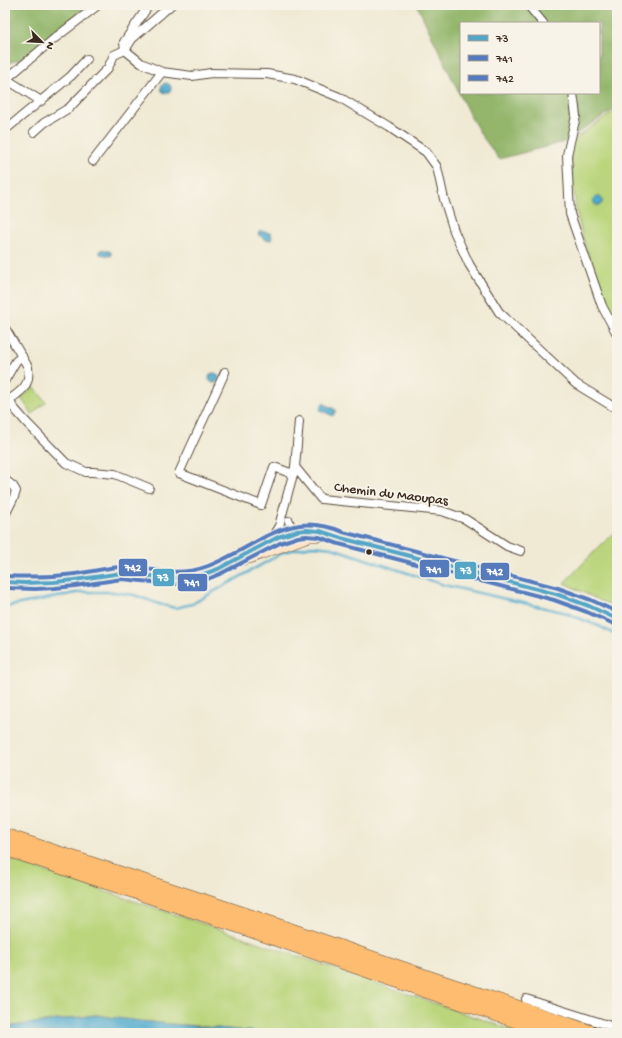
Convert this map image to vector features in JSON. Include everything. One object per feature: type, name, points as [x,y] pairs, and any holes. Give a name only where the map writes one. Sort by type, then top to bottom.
[{"type":"highway","points":[[5,836],[251,917],[592,1033]]},
{"type":"highway","points":[[5,848],[239,925],[434,993],[555,1033]]},
{"type":"main road","points":[[5,582],[37,583],[124,573],[168,578],[201,575],[234,562],[249,558],[288,534],[306,530],[320,531],[330,533],[341,538]]},
{"type":"main road","points":[[288,534],[311,536],[320,535],[341,538],[556,594],[589,606],[617,619]]},
{"type":"street","points":[[40,101],[6,80],[55,38],[98,5]]},
{"type":"street","points":[[124,50],[124,42],[149,5]]},
{"type":"street","points":[[34,132],[44,123],[69,108],[108,68],[114,55],[124,50],[132,39],[171,5]]},
{"type":"street","points":[[528,5],[542,22]]},
{"type":"street","points":[[124,50],[141,63],[162,72],[192,76],[211,73],[267,74],[295,79],[340,96],[426,152],[437,167],[444,199],[454,231],[469,264],[499,312],[576,384],[617,409]]},
{"type":"street","points":[[5,130],[71,76],[87,59]]},
{"type":"street","points":[[93,160],[162,72]]},
{"type":"street","points":[[573,94],[576,116],[567,155],[570,214],[602,306],[617,334]]},
{"type":"street","points":[[5,328],[28,367],[29,375],[28,382],[22,391],[7,401],[66,463],[86,472],[115,474],[149,488]]},
{"type":"street","points":[[5,380],[16,361],[22,356]]},
{"type":"street","points":[[225,372],[180,473],[261,506],[274,467],[294,471]]},
{"type":"street","points":[[288,534],[284,507],[294,471],[299,421]]},
{"type":"street","name":"Chemin du Maoupas","points":[[294,471],[321,499],[442,512],[465,519],[507,546],[521,551]]},
{"type":"street","points":[[5,480],[16,490],[5,515]]},
{"type":"street","points":[[267,547],[288,534],[290,524],[284,507]]},
{"type":"street","points":[[289,521],[306,530]]},
{"type":"street","points":[[526,999],[617,1028]]},
{"type":"green space","points":[[5,5],[89,5],[28,57],[5,64]]},
{"type":"green space","points":[[417,5],[617,5],[617,107],[564,142],[499,159],[482,136],[469,114]]},
{"type":"green space","points":[[617,109],[617,326],[595,273],[581,232],[575,199],[570,142]]},
{"type":"green space","points":[[34,387],[46,402],[32,414],[21,398]]},
{"type":"green space","points":[[617,531],[617,609],[564,583],[601,545]]},
{"type":"green space","points":[[5,858],[228,932],[521,1033],[269,1033],[134,1021],[96,1015],[5,1027]]},
{"type":"water","points":[[166,83],[171,88],[166,93],[161,88]]},
{"type":"water","points":[[598,196],[603,201],[598,206],[593,201]]},
{"type":"water","points":[[260,231],[271,233],[271,240],[266,240],[258,234]]},
{"type":"water","points":[[102,249],[111,252],[111,256],[100,254]]},
{"type":"water","points":[[212,373],[216,373],[219,378],[216,383],[212,383],[209,380],[209,376]]},
{"type":"water","points":[[323,403],[336,410],[333,416],[320,410]]},
{"type":"water","points":[[96,1015],[161,1023],[269,1033],[5,1033],[5,1027]]},
{"type":"waterway","points":[[5,607],[81,592],[113,592],[134,595],[175,608],[192,604],[284,552],[312,546],[332,548],[444,585],[563,612],[601,627],[617,636]]},
{"type":"transit line","name":"742","points":[[5,576],[58,576],[124,567],[168,572],[194,570],[226,558],[272,533],[288,527],[305,525],[323,526],[558,588],[591,600],[617,612]]},
{"type":"transit line","name":"73","points":[[5,582],[54,582],[122,573],[172,578],[188,578],[218,569],[278,537],[297,531],[306,530],[320,531],[341,538],[556,594],[589,606],[617,619]]},
{"type":"transit line","name":"741","points":[[5,588],[55,588],[122,579],[171,584],[203,581],[220,574],[280,543],[306,536],[319,537],[339,544],[554,600],[614,624]]}]
